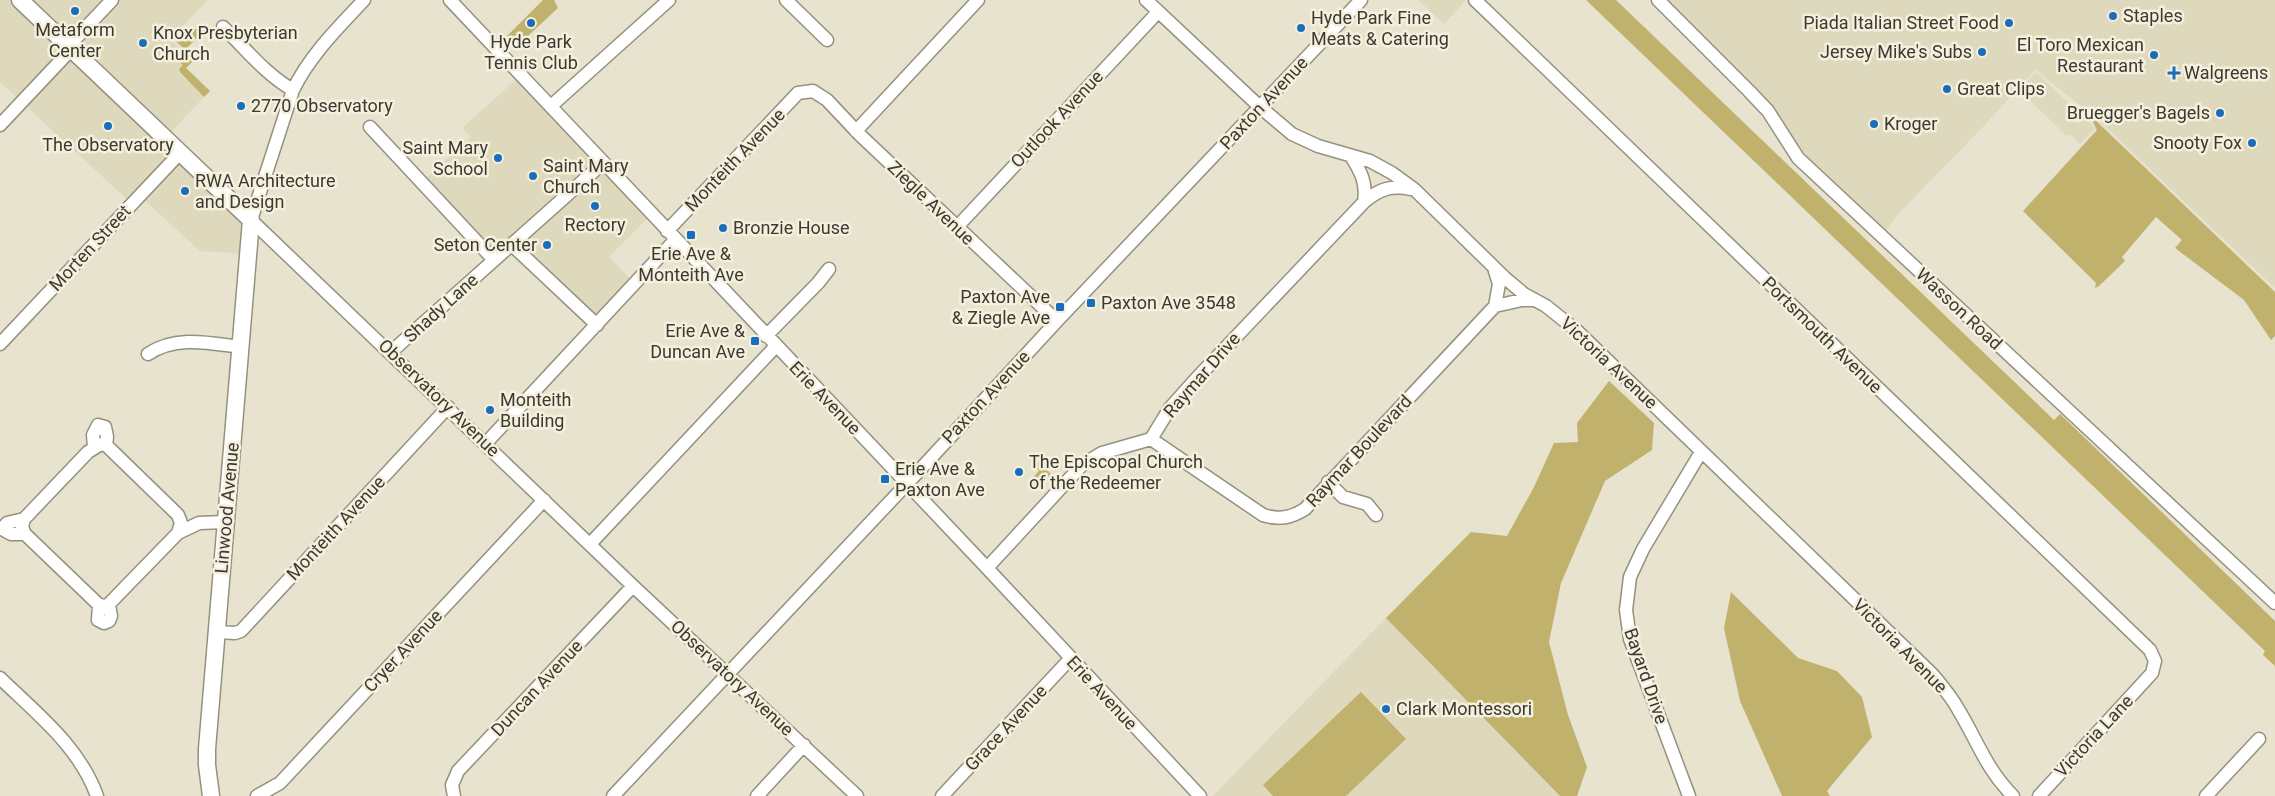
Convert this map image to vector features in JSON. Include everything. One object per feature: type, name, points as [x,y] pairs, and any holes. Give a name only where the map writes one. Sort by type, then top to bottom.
[{"type":"main road","name":"Observatory Avenue","points":[[20,0],[251,220]]},
{"type":"main road","name":"Linwood Avenue","points":[[211,796],[207,749],[251,220]]},
{"type":"street","points":[[0,125],[65,56],[76,38],[112,0]]},
{"type":"street","points":[[251,220],[293,90],[318,49],[364,0]]},
{"type":"street","name":"Erie Avenue","points":[[450,0],[1200,796]]},
{"type":"street","points":[[551,106],[669,0]]},
{"type":"street","points":[[786,0],[828,40]]},
{"type":"street","points":[[856,131],[978,0]]},
{"type":"street","name":"Victoria Avenue","points":[[1146,0],[1260,107],[1292,134],[1318,146],[1370,161],[1392,173],[1414,189],[1524,294],[1546,306],[1576,330],[1933,675],[1958,709],[1998,781],[2013,796]]},
{"type":"street","name":"Paxton Avenue","points":[[613,796],[907,484],[1057,321],[1362,0]]},
{"type":"street","name":"Portsmouth Avenue","points":[[1474,0],[2150,650],[2155,661],[2150,676]]},
{"type":"street","name":"Wasson Road","points":[[1658,0],[1768,111],[1798,158],[2275,604]]},
{"type":"street","name":"Outlook Avenue","points":[[956,227],[1158,12]]},
{"type":"street","points":[[223,27],[254,58],[293,90]]},
{"type":"street","name":"Ziegle Avenue","points":[[804,91],[813,91],[820,94],[956,227],[1057,321]]},
{"type":"street","name":"Monteith Avenue","points":[[486,443],[597,325],[671,235],[798,94],[804,91]]},
{"type":"street","points":[[370,127],[494,260]]},
{"type":"street","name":"Morten Street","points":[[0,344],[180,153]]},
{"type":"street","points":[[1351,156],[1363,176],[1366,190],[1364,202]]},
{"type":"street","name":"Shady Lane","points":[[391,352],[603,163]]},
{"type":"street","name":"Raymar Drive","points":[[1151,439],[1170,408],[1196,379],[1364,202],[1375,193],[1387,188],[1396,186],[1414,189]]},
{"type":"street","name":"Observatory Avenue","points":[[251,220],[486,443],[633,586],[728,673],[857,796]]},
{"type":"street","points":[[512,245],[597,325]]},
{"type":"street","points":[[1494,267],[1499,284],[1495,306],[1522,300],[1535,300]]},
{"type":"street","points":[[766,336],[818,284],[829,269]]},
{"type":"street","name":"Raymar Boulevard","points":[[1151,439],[1264,515],[1280,519],[1297,514],[1495,306]]},
{"type":"street","points":[[148,354],[169,343],[187,342],[241,347]]},
{"type":"street","points":[[590,544],[776,346]]},
{"type":"street","name":"Monteith Avenue","points":[[217,632],[235,634],[240,631],[448,407]]},
{"type":"street","points":[[987,568],[1082,465],[1102,453],[1151,439]]},
{"type":"street","points":[[199,523],[178,533],[104,605],[25,534],[22,526],[24,519],[100,446],[178,515],[199,523],[225,522]]},
{"type":"street","name":"Bayard Drive","points":[[1689,796],[1630,639],[1626,610],[1630,577],[1643,549],[1701,452]]},
{"type":"street","points":[[1328,482],[1343,496],[1367,504],[1376,515]]},
{"type":"street","name":"Cryer Avenue","points":[[257,796],[280,783],[544,500]]},
{"type":"street","points":[[178,515],[181,523],[178,533]]},
{"type":"street","points":[[24,519],[7,523],[2,529],[12,534],[25,534]]},
{"type":"street","name":"Duncan Avenue","points":[[454,796],[452,785],[458,771],[633,586]]},
{"type":"street","name":"Grace Avenue","points":[[942,796],[1070,659]]},
{"type":"street","name":"Victoria Lane","points":[[2039,796],[2150,676]]},
{"type":"street","points":[[0,678],[72,750],[84,768],[97,796]]},
{"type":"street","points":[[2206,796],[2259,739]]},
{"type":"street","points":[[757,796],[804,745]]},
{"type":"shaded area","points":[[0,0],[208,0],[170,39],[193,61],[186,68],[210,91],[165,138],[251,220],[249,254],[200,251],[140,196],[132,204],[0,82]]},
{"type":"shaded area","name":"Hyde Park Tennis Club","points":[[543,0],[554,0],[558,8],[516,47],[506,37]]},
{"type":"shaded area","points":[[1418,0],[1466,0],[1444,24]]},
{"type":"shaded area","points":[[1586,0],[1616,0],[2054,420],[2060,414],[2275,621],[2275,666],[2263,655],[2265,651]]},
{"type":"shaded area","points":[[1658,0],[2275,0],[2275,288],[2093,115],[2035,70],[1897,215],[1882,237],[1821,180],[1767,111]]},
{"type":"shaded area","points":[[189,27],[200,28],[204,31],[185,50],[176,41]]},
{"type":"shaded area","points":[[185,53],[193,61],[186,68],[210,91],[204,97],[180,72],[179,69],[183,65],[178,60]]},
{"type":"shaded area","points":[[2036,72],[2077,111],[2071,117],[2078,124],[2084,118],[2096,128],[2080,144],[2070,134],[2067,136],[2019,90]]},
{"type":"shaded area","points":[[521,75],[652,214],[609,257],[635,284],[597,325],[512,245],[494,260],[421,182],[471,137],[462,128]]},
{"type":"shaded area","points":[[2089,114],[2275,292],[2275,336],[2271,340],[2244,300],[2175,248],[2182,240],[2156,217],[2122,257],[2125,261],[2095,288],[2096,283],[2023,211],[2097,130]]},
{"type":"shaded area","points":[[1609,381],[1654,423],[1652,450],[1605,481],[1561,583],[1549,642],[1568,715],[1587,767],[1577,796],[1560,796],[1386,618],[1471,532],[1507,536],[1534,487],[1554,443],[1578,442],[1577,423]]},
{"type":"shaded area","points":[[1038,461],[1051,474],[1034,491],[1027,484],[1039,471],[1034,466]]},
{"type":"shaded area","points":[[1731,592],[1798,658],[1837,671],[1862,697],[1872,737],[1827,791],[1830,796],[1782,796],[1740,701],[1724,628]]},
{"type":"shaded area","name":"Clark Montessori","points":[[1386,618],[1560,796],[1213,796]]},
{"type":"shaded area","points":[[1361,692],[1406,739],[1346,796],[1273,796],[1263,785]]},
{"type":"place","name":"Metaform Center","points":[[75,11]]},
{"type":"place","name":"Staples","points":[[2113,16]]},
{"type":"place","name":"Hyde Park Tennis Club","points":[[531,23]]},
{"type":"place","name":"Piada Italian Street Food","points":[[2009,23]]},
{"type":"place","name":"Hyde Park Fine Meats & Catering","points":[[1301,28]]},
{"type":"place","name":"Knox Presbyterian Church","points":[[143,43]]},
{"type":"place","name":"Jersey Mike's Subs","points":[[1982,52]]},
{"type":"place","name":"El Toro Mexican Restaurant","points":[[2154,55]]},
{"type":"place","name":"Walgreens","points":[[2174,73]]},
{"type":"place","name":"Great Clips","points":[[1947,89]]},
{"type":"place","name":"2770 Observatory","points":[[241,106]]},
{"type":"place","name":"Bruegger's Bagels","points":[[2220,113]]},
{"type":"place","name":"Kroger","points":[[1874,124]]},
{"type":"place","name":"The Observatory","points":[[108,126]]},
{"type":"place","name":"Snooty Fox","points":[[2252,143]]},
{"type":"place","name":"Saint Mary School","points":[[498,158]]},
{"type":"place","name":"Saint Mary Church","points":[[533,176]]},
{"type":"place","name":"RWA Architecture and Design","points":[[185,191]]},
{"type":"place","name":"Rectory","points":[[595,206]]},
{"type":"place","name":"Bronzie House","points":[[723,228]]},
{"type":"place","name":"Erie Ave & Monteith Ave","points":[[691,235]]},
{"type":"place","name":"Seton Center","points":[[547,245]]},
{"type":"place","name":"Paxton Ave 3548","points":[[1091,303]]},
{"type":"place","name":"Paxton Ave & Ziegle Ave","points":[[1060,307]]},
{"type":"place","name":"Erie Ave & Duncan Ave","points":[[755,341]]},
{"type":"place","name":"Monteith Building","points":[[490,410]]},
{"type":"place","name":"The Episcopal Church of the Redeemer","points":[[1019,472]]},
{"type":"place","name":"Erie Ave & Paxton Ave","points":[[885,479]]},
{"type":"place","name":"Clark Montessori","points":[[1386,709]]}]
